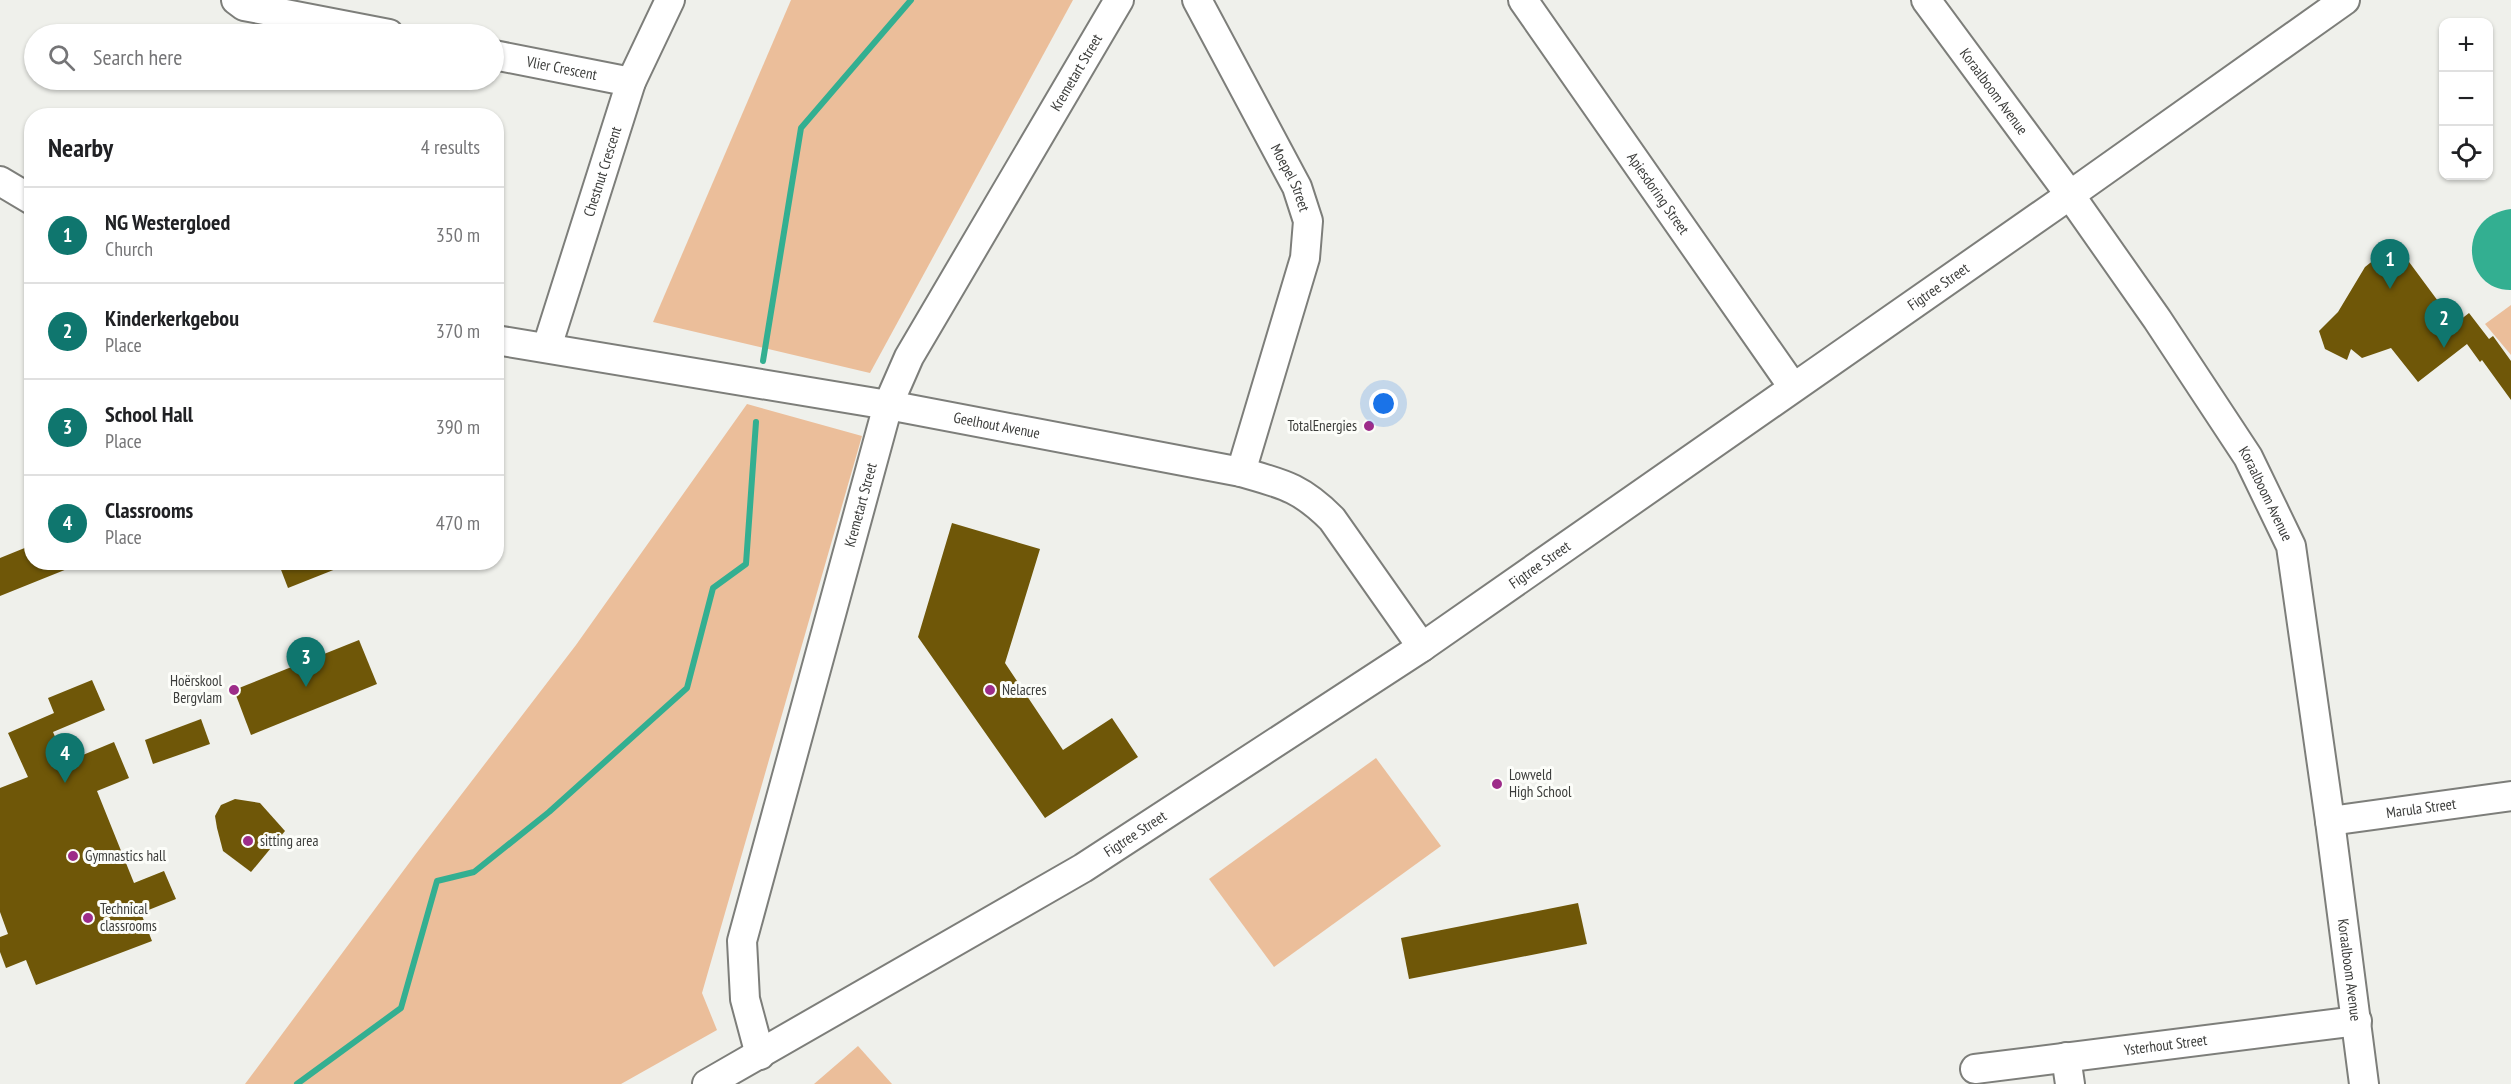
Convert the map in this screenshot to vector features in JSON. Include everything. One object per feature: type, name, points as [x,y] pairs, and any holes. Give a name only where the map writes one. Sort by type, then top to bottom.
[{"type":"street","points":[[236,0],[244,6],[337,24]]},
{"type":"street","name":"Chestnut Crescent","points":[[547,347],[631,82],[670,0]]},
{"type":"street","name":"Kremetart Street","points":[[760,1055],[744,999],[742,941],[888,405],[909,357],[1119,0]]},
{"type":"street","name":"Moepel Street","points":[[1197,0],[1297,187],[1308,221],[1305,258],[1240,472]]},
{"type":"street","name":"Apiesdoring Street","points":[[1523,0],[1793,387]]},
{"type":"street","name":"Koraalboom Avenue","points":[[1926,0],[2070,195],[2157,319],[2248,457],[2291,546],[2364,1084]]},
{"type":"street","name":"Figtree Street","points":[[707,1084],[1083,868],[1422,647],[2070,195],[2345,0]]},
{"type":"street","name":"Vlier Crescent","points":[[504,57],[631,82]]},
{"type":"street","points":[[0,181],[24,195]]},
{"type":"street","name":"Geelhout Avenue","points":[[504,341],[888,405],[1240,472],[1287,485],[1314,501],[1332,519],[1422,647]]},
{"type":"street","name":"Marula Street","points":[[2330,821],[2511,796]]},
{"type":"street","name":"Ysterhout Street","points":[[1975,1069],[2068,1070],[2357,1021]]},
{"type":"shaded area","points":[[791,0],[1073,0],[870,373],[653,322]]},
{"type":"shaded area","points":[[2511,209],[2511,290],[2495,287],[2483,279],[2475,267],[2472,252],[2474,238],[2481,225],[2493,215]]},
{"type":"shaded area","points":[[2511,305],[2511,355],[2485,324]]},
{"type":"shaded area","points":[[747,404],[862,436],[702,993],[717,1030],[621,1084],[245,1084],[415,855],[576,645]]},
{"type":"shaded area","points":[[1376,758],[1441,846],[1274,967],[1209,879]]},
{"type":"shaded area","points":[[858,1046],[892,1084],[814,1084]]},
{"type":"building","points":[[2395,243],[2455,324],[2469,313],[2489,339],[2493,336],[2511,361],[2511,400],[2482,360],[2480,362],[2467,344],[2418,382],[2391,348],[2362,358],[2351,349],[2347,360],[2325,349],[2319,331],[2338,312],[2365,267]]},
{"type":"building","name":"Nelacres","points":[[952,523],[1040,549],[1005,663],[1063,750],[1112,718],[1138,757],[1045,818],[918,637]]},
{"type":"building","points":[[24,548],[24,570],[65,570],[0,596],[0,558]]},
{"type":"building","points":[[281,570],[333,570],[288,588]]},
{"type":"building","points":[[359,640],[377,684],[251,735],[234,690]]},
{"type":"building","points":[[92,680],[105,710],[53,732],[66,762],[114,742],[129,778],[97,791],[134,883],[164,871],[176,899],[141,913],[152,941],[36,985],[26,960],[6,968],[0,952],[0,937],[8,934],[0,912],[0,788],[28,777],[8,733],[54,713],[48,698]]},
{"type":"building","points":[[201,719],[210,744],[153,764],[145,740]]},
{"type":"building","name":"sitting area","points":[[235,799],[260,803],[285,831],[251,872],[223,851],[217,828],[215,816],[221,805]]},
{"type":"building","points":[[1578,903],[1587,944],[1409,979],[1401,938]]},
{"type":"waterway","points":[[763,361],[801,128],[911,0]]},
{"type":"waterway","points":[[297,1084],[401,1008],[437,881],[474,872],[549,812],[687,688],[713,588],[746,564],[756,422]]},
{"type":"place","name":"NG Westergloed","points":[[2390,289]]},
{"type":"place","name":"Kinderkerkgebou","points":[[2444,348]]},
{"type":"place","name":"TotalEnergies","points":[[1369,426]]},
{"type":"place","name":"School Hall","points":[[306,687]]},
{"type":"place","name":"Hoërskool Bergvlam","points":[[234,690]]},
{"type":"place","name":"Nelacres","points":[[990,690]]},
{"type":"place","name":"Classrooms","points":[[65,783]]},
{"type":"place","name":"Lowveld High School","points":[[1497,784]]},
{"type":"place","name":"sitting area","points":[[248,841]]},
{"type":"place","name":"Gymnastics hall","points":[[73,856]]},
{"type":"place","name":"Technical classrooms","points":[[88,918]]}]
